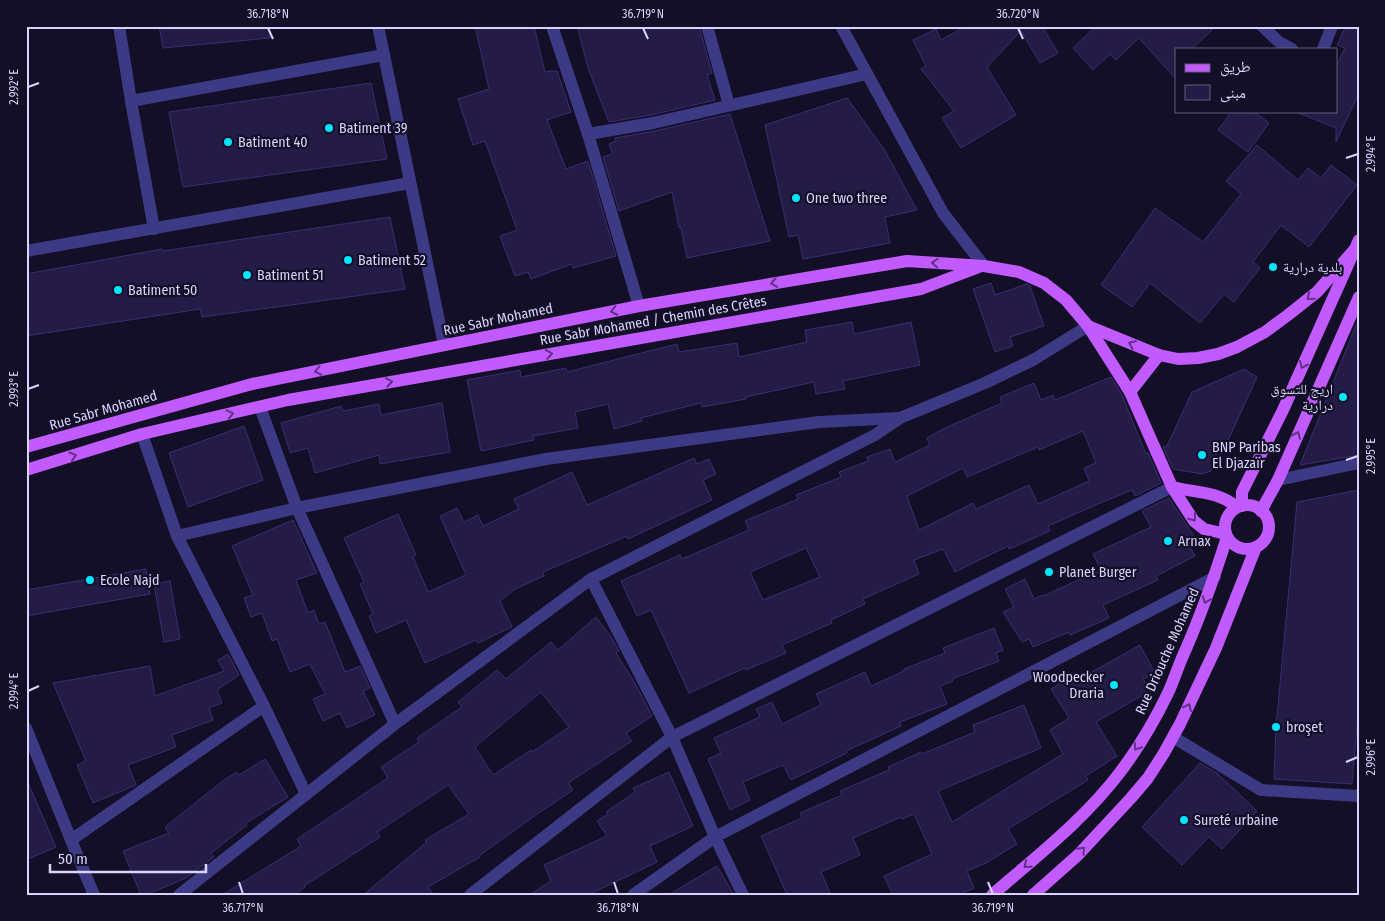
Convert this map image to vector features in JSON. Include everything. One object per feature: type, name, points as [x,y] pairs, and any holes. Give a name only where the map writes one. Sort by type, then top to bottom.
[{"type":"main road","points":[[1088,326],[1158,356],[1198,358],[1218,354],[1237,347],[1265,332],[1317,292],[1357,245]]},
{"type":"main road","points":[[1240,506],[1242,492],[1283,410],[1357,245]]},
{"type":"main road","name":"Rue Sabr Mohamed","points":[[26,447],[252,384],[639,306],[907,261],[984,266]]},
{"type":"main road","name":"Rue Sabr Mohamed / Chemin des Crêtes","points":[[26,470],[142,434],[288,400],[921,289],[984,266],[1019,272],[1044,283],[1066,300],[1088,326],[1130,392],[1172,487],[1194,521],[1204,530],[1226,535]]},
{"type":"main road","points":[[1262,511],[1278,480],[1358,302]]},
{"type":"main road","points":[[1130,392],[1158,356]]},
{"type":"main road","points":[[1172,487],[1190,492],[1219,496],[1240,506],[1252,506],[1262,511],[1266,517],[1268,530],[1262,543],[1256,547],[1243,549],[1236,547],[1226,535],[1225,521],[1232,510],[1240,506]]},
{"type":"main road","name":"Rue Driouche Mohamed","points":[[992,895],[1079,818],[1105,791],[1121,771],[1151,725],[1168,692],[1197,625],[1215,577],[1226,535]]},
{"type":"main road","points":[[1033,895],[1078,855],[1132,798],[1148,778],[1173,737],[1216,648],[1256,547]]},
{"type":"street","points":[[119,26],[154,229]]},
{"type":"street","points":[[378,26],[444,345]]},
{"type":"street","points":[[552,26],[588,134],[639,306]]},
{"type":"street","points":[[707,26],[729,106]]},
{"type":"street","points":[[841,26],[943,213],[984,266]]},
{"type":"street","points":[[1262,26],[1279,42],[1290,48]]},
{"type":"street","points":[[1323,48],[1332,26]]},
{"type":"street","points":[[131,101],[384,55]]},
{"type":"street","points":[[588,134],[652,123],[867,74]]},
{"type":"street","points":[[26,251],[410,183]]},
{"type":"street","points":[[179,895],[395,724],[591,579],[875,435],[900,418],[985,383],[1033,360],[1088,326]]},
{"type":"street","points":[[260,407],[296,508],[395,724]]},
{"type":"street","points":[[178,536],[296,508],[546,459],[819,422],[900,418]]},
{"type":"street","points":[[142,434],[178,536],[306,794]]},
{"type":"street","points":[[1278,480],[1359,463]]},
{"type":"street","points":[[470,895],[672,737],[1172,487]]},
{"type":"street","points":[[633,895],[715,837],[1215,577]]},
{"type":"street","points":[[591,579],[672,737],[715,837],[743,895]]},
{"type":"street","points":[[71,840],[264,706]]},
{"type":"street","points":[[26,728],[94,895]]},
{"type":"street","points":[[1173,737],[1261,790],[1359,796]]},
{"type":"building","points":[[159,26],[269,26],[270,38],[163,48]]},
{"type":"building","points":[[475,26],[534,26],[545,72],[557,71],[571,112],[547,120],[566,169],[588,161],[616,256],[573,268],[572,264],[531,279],[528,272],[515,276],[500,236],[517,230],[485,141],[473,145],[458,99],[489,89]]},
{"type":"building","points":[[577,26],[699,26],[712,73],[707,75],[715,100],[651,115],[609,122],[588,68]]},
{"type":"building","points":[[966,26],[1042,26],[1058,53],[1040,63],[1021,31],[987,67],[1016,115],[961,148],[942,118],[954,111],[921,69],[926,66],[913,40],[936,29],[941,40]]},
{"type":"building","points":[[1096,26],[1216,26],[1193,48],[1175,48],[1175,78],[1139,38],[1116,60],[1110,54],[1093,70],[1073,48]]},
{"type":"building","points":[[1346,26],[1359,26],[1359,93],[1336,142],[1336,128],[1296,112],[1338,112],[1338,63],[1345,48],[1337,45]]},
{"type":"building","points":[[371,83],[387,159],[183,187],[169,112]]},
{"type":"building","points":[[847,98],[884,149],[917,210],[885,217],[890,243],[803,259],[798,235],[789,237],[765,125]]},
{"type":"building","points":[[1231,112],[1254,112],[1269,123],[1248,152],[1218,130]]},
{"type":"building","points":[[730,114],[770,241],[687,258],[672,192],[619,211],[603,157],[612,153],[609,144],[616,141],[615,138]]},
{"type":"building","points":[[1257,145],[1298,180],[1308,168],[1321,178],[1331,165],[1357,185],[1309,247],[1281,225],[1253,262],[1260,268],[1234,302],[1224,294],[1200,323],[1150,283],[1132,307],[1101,285],[1155,208],[1203,242],[1241,194],[1226,181]]},
{"type":"building","points":[[390,217],[405,289],[202,317],[200,309],[26,336],[26,274],[162,249],[163,251]]},
{"type":"building","points":[[991,283],[995,295],[1027,284],[1030,286],[1044,326],[1010,337],[1013,346],[995,352],[973,289]]},
{"type":"building","name":"اريج للتسوق درارية","points":[[1358,320],[1359,455],[1300,465]]},
{"type":"building","points":[[852,322],[854,334],[911,322],[920,365],[843,381],[845,389],[816,394],[814,382],[746,397],[746,399],[702,407],[701,403],[641,418],[642,421],[614,429],[608,404],[575,412],[578,428],[533,436],[534,440],[481,451],[467,380],[520,370],[521,377],[566,368],[567,372],[677,344],[679,352],[737,343],[739,357],[807,342],[805,330]]},
{"type":"building","points":[[1244,369],[1257,377],[1226,445],[1211,471],[1202,474],[1173,469],[1163,447],[1167,446],[1192,392]]},
{"type":"building","points":[[1111,377],[1121,393],[1146,454],[1148,453],[1161,483],[1135,496],[1132,490],[1098,504],[1048,526],[1050,531],[1009,549],[1008,546],[955,572],[943,549],[914,560],[919,574],[863,599],[865,604],[831,620],[832,623],[782,645],[786,653],[746,670],[745,668],[689,693],[651,610],[637,616],[621,581],[680,555],[682,559],[749,530],[745,521],[798,499],[796,495],[841,477],[839,472],[868,461],[867,457],[890,449],[895,462],[930,445],[927,438],[945,428],[1002,403],[1000,397],[1034,383],[1041,400],[1053,395],[1055,400]],"holes":[[[1083,431],[1096,463],[1084,468],[1089,481],[1038,504],[1029,485],[976,509],[973,503],[919,530],[907,496],[963,468],[967,477],[1038,447],[1039,450]],[[806,548],[820,577],[763,600],[750,572]]]},
{"type":"building","points":[[442,403],[450,452],[380,464],[379,455],[315,473],[308,448],[290,453],[281,423],[341,406],[343,411],[379,404],[381,415]]},
{"type":"building","points":[[244,426],[263,480],[188,507],[169,453]]},
{"type":"building","points":[[694,458],[697,464],[709,459],[716,474],[703,480],[712,500],[628,539],[627,536],[543,572],[544,576],[515,589],[500,601],[512,627],[478,643],[476,640],[425,663],[406,620],[376,633],[369,616],[373,614],[360,584],[364,582],[344,538],[398,514],[416,555],[413,557],[428,592],[466,575],[440,516],[457,508],[464,522],[478,515],[483,526],[519,509],[514,499],[572,472],[587,505]]},
{"type":"building","points":[[1359,490],[1359,704],[1352,784],[1274,779],[1276,727],[1297,502]]},
{"type":"building","points":[[1169,498],[1194,536],[1186,540],[1195,556],[1156,576],[1158,580],[1103,605],[1109,618],[1070,635],[1069,632],[1033,647],[1029,639],[1022,642],[1003,612],[1014,607],[1005,589],[1025,579],[1034,599],[1101,570],[1093,554],[1151,527],[1142,511]]},
{"type":"building","points":[[293,520],[317,573],[296,580],[308,613],[314,610],[319,624],[325,622],[345,672],[360,666],[370,688],[363,691],[375,715],[347,728],[340,713],[323,721],[313,699],[325,694],[310,664],[290,672],[277,639],[272,641],[262,613],[251,617],[244,598],[253,595],[232,546]]},
{"type":"building","points":[[146,569],[150,594],[26,616],[26,590]]},
{"type":"building","points":[[170,581],[180,639],[164,642],[154,584]]},
{"type":"building","points":[[596,617],[610,635],[619,651],[616,653],[635,683],[652,716],[626,733],[632,741],[568,783],[573,790],[480,855],[480,857],[428,887],[434,895],[363,895],[427,842],[425,840],[469,814],[448,785],[377,832],[380,837],[304,886],[295,895],[222,895],[301,846],[297,839],[388,778],[381,767],[419,742],[417,738],[462,707],[458,702],[497,670],[506,679],[551,642],[558,650]],"holes":[[[541,692],[569,727],[493,775],[475,747]]]},
{"type":"building","points":[[994,628],[1003,650],[996,653],[999,661],[952,679],[953,681],[940,686],[947,704],[900,722],[901,726],[846,751],[847,753],[791,780],[783,765],[743,782],[750,800],[730,810],[708,759],[721,753],[714,738],[760,717],[756,709],[772,702],[782,724],[821,705],[816,694],[865,672],[871,686],[904,671],[904,669],[945,653],[943,648]]},
{"type":"building","points":[[1140,645],[1155,673],[1143,679],[1150,691],[1096,722],[1117,756],[1086,776],[1088,780],[1008,829],[1017,844],[986,863],[967,871],[974,888],[959,895],[893,895],[884,876],[932,854],[914,814],[902,819],[901,817],[853,838],[860,855],[821,872],[831,895],[787,895],[761,836],[802,818],[800,813],[842,795],[840,791],[889,770],[888,767],[921,752],[922,754],[975,732],[973,725],[1024,705],[1041,748],[938,791],[952,822],[1063,754],[1050,730],[1069,718],[1051,689],[1069,677],[1072,683]]},
{"type":"building","points":[[228,654],[239,675],[217,690],[222,703],[209,708],[213,720],[172,735],[176,747],[128,765],[136,785],[93,803],[77,765],[86,761],[53,683],[150,666],[155,696],[224,671],[218,660]]},
{"type":"building","points":[[265,759],[288,797],[246,823],[247,825],[211,853],[214,857],[186,878],[146,895],[141,895],[123,851],[169,833],[165,827],[224,780],[237,772],[239,775]]},
{"type":"building","points":[[1200,763],[1217,773],[1257,811],[1222,849],[1209,837],[1182,865],[1142,827]]},
{"type":"building","points":[[669,772],[693,826],[650,846],[657,862],[588,895],[529,895],[551,881],[544,865],[607,836],[597,821],[608,814],[606,812],[635,792],[633,788]]},
{"type":"building","points":[[26,778],[56,847],[26,860]]},
{"type":"building","points":[[717,866],[734,895],[668,895]]},
{"type":"place","name":"Batiment 39","points":[[329,128]]},
{"type":"place","name":"Batiment 40","points":[[228,142]]},
{"type":"place","name":"One two three","points":[[796,198]]},
{"type":"place","name":"Batiment 52","points":[[348,260]]},
{"type":"place","name":"بلدية درارية","points":[[1273,267]]},
{"type":"place","name":"Batiment 51","points":[[247,275]]},
{"type":"place","name":"Batiment 50","points":[[118,290]]},
{"type":"place","name":"اريج للتسوق درارية","points":[[1343,397]]},
{"type":"place","name":"BNP Paribas El Djazaïr","points":[[1202,455]]},
{"type":"place","name":"Arnax","points":[[1168,541]]},
{"type":"place","name":"Planet Burger","points":[[1049,572]]},
{"type":"place","name":"Ecole Najd","points":[[90,580]]},
{"type":"place","name":"Woodpecker Draria","points":[[1114,685]]},
{"type":"place","name":"broşet","points":[[1276,727]]},
{"type":"place","name":"Sureté urbaine","points":[[1184,820]]}]
